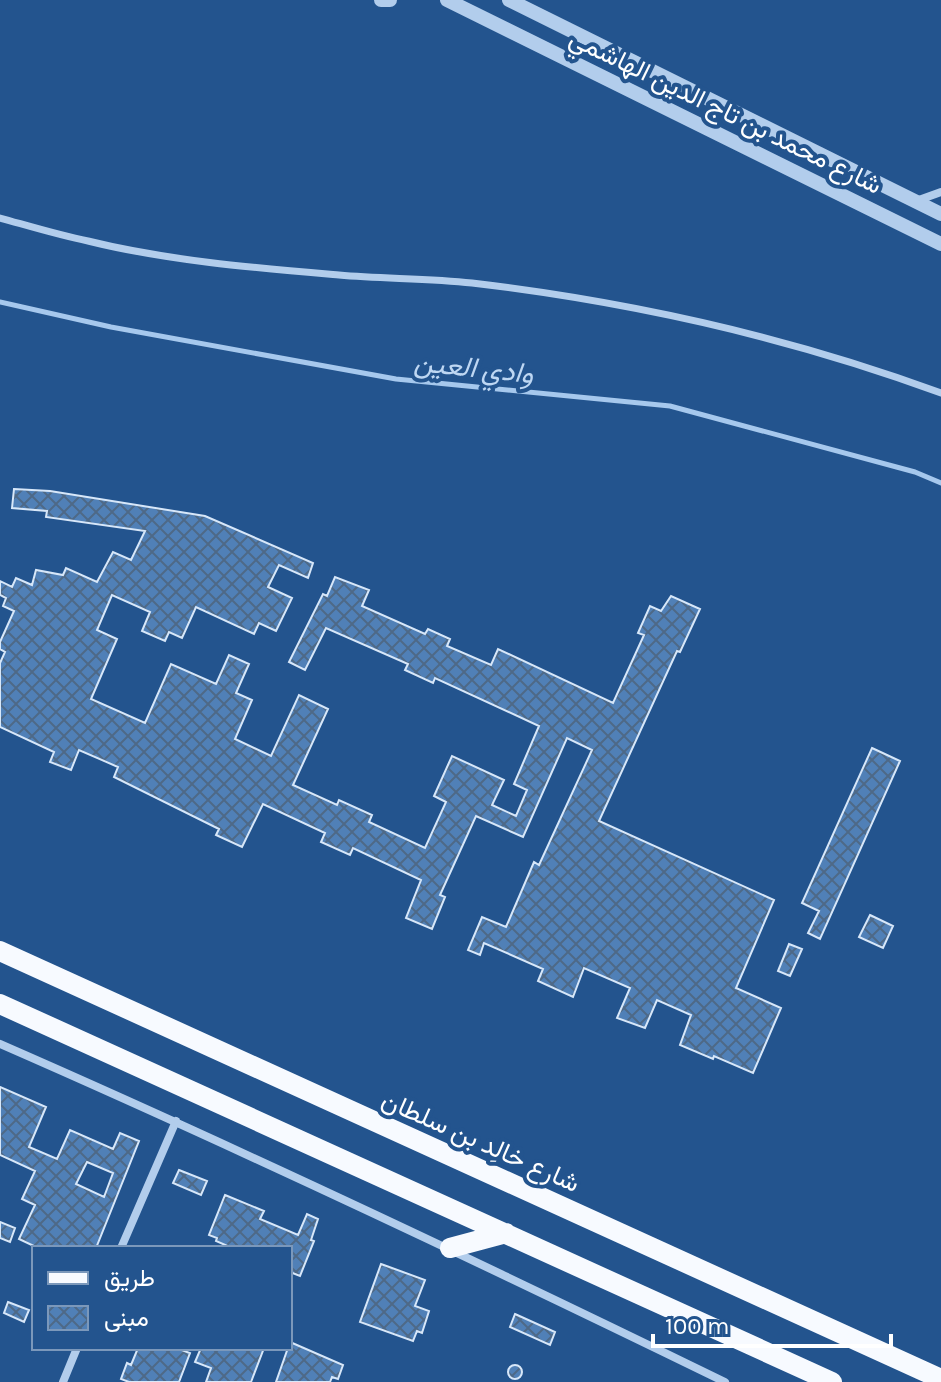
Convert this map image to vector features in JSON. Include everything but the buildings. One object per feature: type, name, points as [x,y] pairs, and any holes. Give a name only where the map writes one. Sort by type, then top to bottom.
[{"type":"main road","name":"شارع خالِد بن سلطان","points":[[0,951],[941,1379]]},
{"type":"main road","points":[[0,1004],[506,1233],[805,1375],[832,1382]]},
{"type":"main road","points":[[450,1248],[506,1233]]},
{"type":"street","points":[[381,0],[390,0]]},
{"type":"street","name":"شارع محمد بن تاج الدين الهاشمي","points":[[447,0],[941,244]]},
{"type":"street","name":"شارع محمد بن تاج الدين الهاشمي","points":[[509,0],[941,214]]},
{"type":"street","points":[[915,201],[941,192]]},
{"type":"street","points":[[0,218],[90,242],[207,262],[339,275],[469,283],[595,300],[720,324],[880,370],[941,393]]},
{"type":"street","points":[[0,1044],[176,1121],[450,1248],[725,1382]]},
{"type":"street","points":[[122,1246],[176,1121]]},
{"type":"street","points":[[63,1382],[76,1350]]},
{"type":"waterway","name":"وادي العين","points":[[0,302],[111,327],[396,379],[670,406],[915,472],[941,483]]}]
